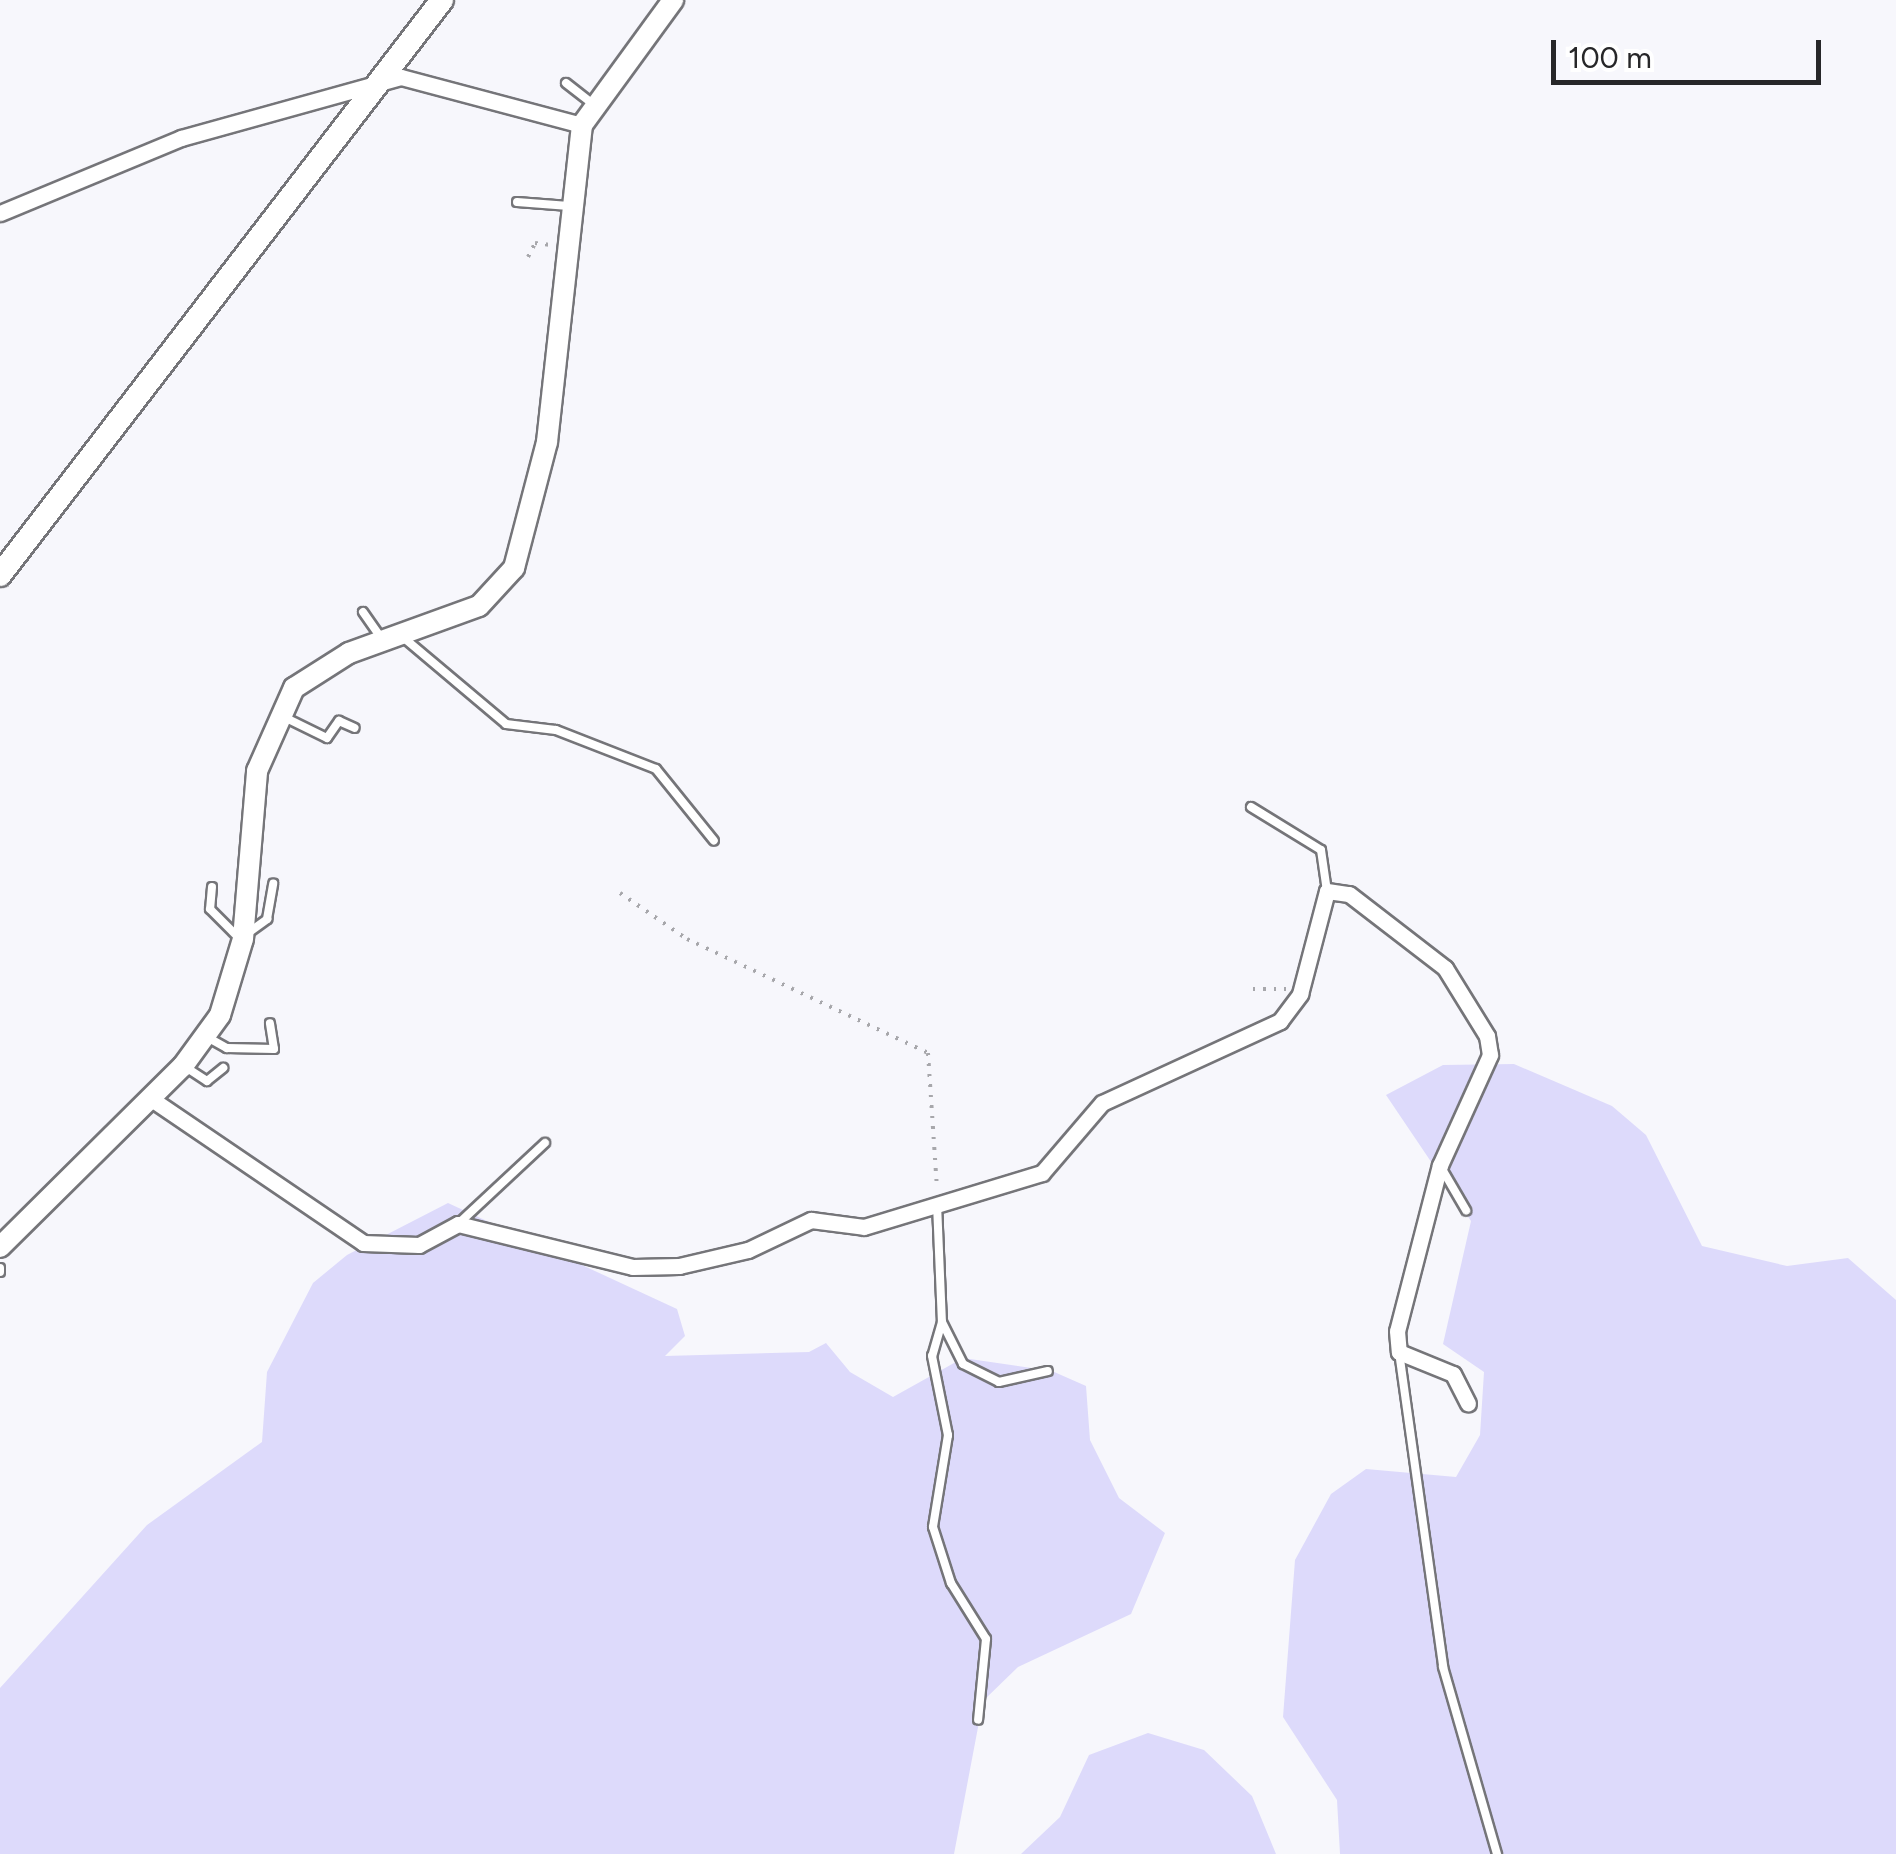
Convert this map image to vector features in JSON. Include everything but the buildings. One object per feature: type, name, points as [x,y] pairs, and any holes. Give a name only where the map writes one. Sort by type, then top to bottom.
[{"type":"main road","points":[[0,575],[442,0]]},
{"type":"street","points":[[0,1247],[183,1066],[207,1037],[243,936],[252,799],[278,714],[316,668],[479,606],[527,539],[582,126],[673,0]]},
{"type":"street","points":[[0,213],[180,138],[383,81],[415,77],[582,126]]},
{"type":"street","points":[[150,1098],[363,1242],[419,1245],[458,1224],[657,1268],[748,1250],[822,1217],[864,1227],[1042,1172],[1102,1103],[1228,1050],[1280,1021],[1300,994],[1327,891],[1357,898],[1384,928],[1428,953],[1487,1036],[1485,1072],[1440,1165],[1399,1352],[1454,1374],[1468,1404]]},
{"type":"lane","points":[[566,83],[596,107]]},
{"type":"lane","points":[[517,202],[569,206]]},
{"type":"lane","points":[[362,612],[506,724],[556,730],[656,769],[714,841]]},
{"type":"lane","points":[[278,714],[327,738],[339,721],[355,728]]},
{"type":"lane","points":[[1251,807],[1321,850],[1327,891]]},
{"type":"lane","points":[[212,888],[210,909],[243,936],[267,919],[273,884]]},
{"type":"lane","points":[[207,1037],[228,1048],[274,1050],[270,1024]]},
{"type":"lane","points":[[183,1066],[207,1080],[223,1068]]},
{"type":"lane","points":[[458,1224],[545,1142]]},
{"type":"lane","points":[[1440,1165],[1466,1210]]},
{"type":"lane","points":[[937,1204],[942,1322],[932,1356],[948,1435],[933,1527],[951,1583],[986,1639],[978,1720]]},
{"type":"lane","points":[[942,1322],[977,1375],[999,1382],[1048,1371]]},
{"type":"lane","points":[[1399,1352],[1444,1666],[1497,1854]]},
{"type":"path","points":[[528,257],[539,241],[565,249]]},
{"type":"path","points":[[620,893],[687,940],[928,1052],[937,1204]]},
{"type":"path","points":[[1253,989],[1300,994]]},
{"type":"shaded area","points":[[1514,1064],[1612,1106],[1646,1135],[1702,1246],[1787,1266],[1848,1258],[1896,1300],[1896,1854],[1340,1854],[1337,1800],[1283,1717],[1295,1560],[1331,1494],[1366,1469],[1456,1477],[1480,1435],[1484,1372],[1443,1344],[1471,1221],[1386,1095],[1443,1065]]},
{"type":"shaded area","points":[[448,1203],[677,1309],[685,1336],[665,1356],[809,1352],[826,1343],[850,1372],[893,1397],[963,1358],[1052,1371],[1086,1386],[1090,1440],[1119,1498],[1165,1533],[1131,1614],[1018,1667],[983,1701],[954,1854],[0,1854],[0,1688],[147,1525],[262,1442],[267,1372],[313,1283],[347,1255]]},
{"type":"shaded area","points":[[1148,1733],[1204,1750],[1252,1796],[1276,1854],[1021,1854],[1060,1817],[1089,1755]]}]
